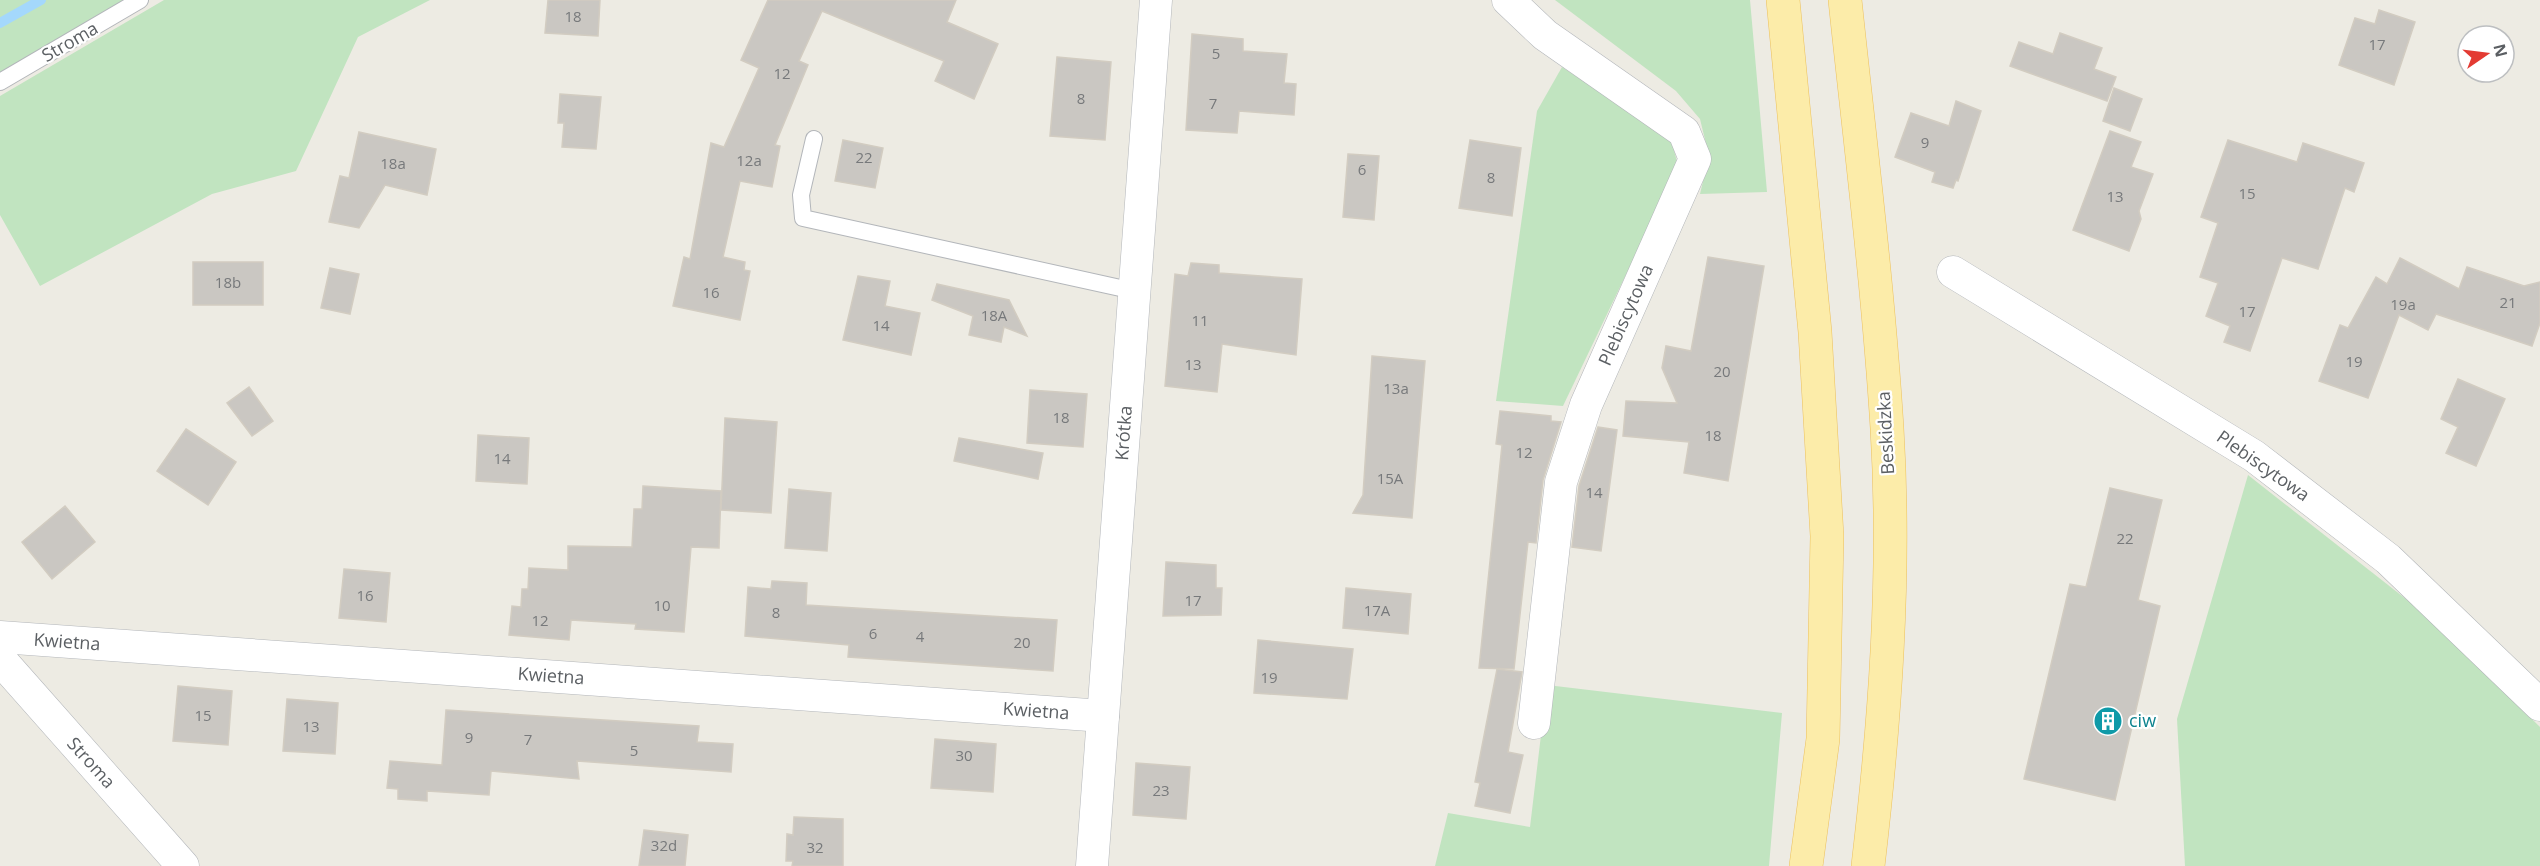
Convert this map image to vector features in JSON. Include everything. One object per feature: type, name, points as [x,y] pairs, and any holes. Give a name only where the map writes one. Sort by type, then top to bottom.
[{"type":"main road","points":[[1783,0],[1815,332],[1827,536],[1823,739],[1806,866]]},
{"type":"main road","name":"Beskidzka","points":[[1845,0],[1876,291],[1887,430],[1890,608],[1882,740],[1868,866]]},
{"type":"street","name":"Krótka","points":[[1092,866],[1156,0]]},
{"type":"street","name":"Plebiscytowa","points":[[1508,0],[1545,35],[1684,132],[1695,159],[1586,405],[1561,482],[1534,723]]},
{"type":"street","name":"Plebiscytowa","points":[[1953,272],[2254,456],[2388,559],[2540,705]]},
{"type":"street","name":"Kwietna","points":[[0,637],[1103,716]]},
{"type":"street","name":"Stroma","points":[[0,659],[183,866]]},
{"type":"lane","name":"Stroma","points":[[0,82],[140,0]]},
{"type":"lane","points":[[814,139],[801,195],[803,218],[1134,291]]},
{"type":"green space","points":[[0,0],[127,0],[0,73]]},
{"type":"green space","points":[[164,0],[430,0],[358,37],[296,171],[212,194],[40,286],[0,215],[0,96]]},
{"type":"green space","points":[[1555,0],[1750,0],[1767,192],[1700,194],[1709,156],[1700,119],[1676,91]]},
{"type":"green space","points":[[1562,67],[1671,138],[1678,166],[1563,406],[1496,401],[1537,111]]},
{"type":"green space","points":[[2248,475],[2425,614],[2540,727],[2540,866],[2185,866],[2177,719]]},
{"type":"green space","points":[[1547,685],[1782,713],[1769,866],[1435,866],[1448,813],[1530,827]]},
{"type":"building","points":[[548,0],[600,0],[598,36],[545,33]]},
{"type":"building","points":[[768,0],[956,0],[947,22],[998,44],[974,99],[935,81],[944,61],[822,11],[799,61],[808,65],[775,145],[780,146],[772,187],[740,181],[723,257],[745,262],[744,270],[750,271],[740,320],[673,306],[684,257],[690,259],[711,143],[724,147],[759,68],[741,60]]},
{"type":"building","points":[[2379,10],[2415,22],[2394,85],[2339,65],[2355,18],[2375,24]]},
{"type":"building","points":[[2060,33],[2102,48],[2094,69],[2116,77],[2107,101],[2010,66],[2019,42],[2053,54]]},
{"type":"building","points":[[1192,34],[1243,39],[1243,51],[1287,54],[1284,83],[1296,84],[1294,115],[1239,111],[1237,133],[1186,130]]},
{"type":"building","points":[[1057,57],[1111,62],[1105,140],[1050,136]]},
{"type":"building","points":[[2114,88],[2142,99],[2130,131],[2103,121]]},
{"type":"building","points":[[560,94],[601,97],[596,149],[562,147],[564,123],[558,123]]},
{"type":"building","points":[[1956,101],[1981,111],[1958,181],[1956,180],[1953,188],[1932,182],[1935,172],[1895,157],[1911,113],[1949,126]]},
{"type":"building","points":[[2110,131],[2141,142],[2131,167],[2153,174],[2139,211],[2141,219],[2129,251],[2073,230]]},
{"type":"building","points":[[359,132],[436,149],[427,195],[385,185],[359,228],[329,222],[340,176],[349,178]]},
{"type":"building","points":[[843,140],[883,148],[875,188],[835,181]]},
{"type":"building","points":[[1470,140],[1521,148],[1512,216],[1459,208]]},
{"type":"building","points":[[2228,140],[2297,162],[2303,143],[2364,163],[2354,192],[2345,188],[2318,269],[2282,258],[2250,351],[2224,342],[2230,326],[2206,316],[2218,283],[2200,277],[2218,223],[2201,217]]},
{"type":"building","points":[[1348,154],[1379,156],[1374,220],[1343,217]]},
{"type":"building","points":[[1708,257],[1764,266],[1728,481],[1684,473],[1689,442],[1623,436],[1626,401],[1677,403],[1662,368],[1666,346],[1691,351]]},
{"type":"building","points":[[2400,258],[2459,289],[2467,267],[2524,286],[2540,282],[2540,323],[2532,346],[2436,314],[2428,330],[2399,315],[2368,398],[2319,381],[2340,325],[2348,328],[2376,277],[2387,284]]},
{"type":"building","points":[[193,262],[263,262],[263,305],[193,305]]},
{"type":"building","points":[[1191,263],[1219,265],[1219,273],[1302,279],[1296,355],[1222,344],[1217,392],[1165,386],[1175,274],[1188,276]]},
{"type":"building","points":[[330,268],[359,274],[350,314],[321,308]]},
{"type":"building","points":[[858,276],[890,281],[885,306],[920,313],[911,355],[843,340]]},
{"type":"building","points":[[937,284],[1009,300],[1027,336],[1004,327],[1001,342],[969,335],[973,316],[932,300]]},
{"type":"building","points":[[1372,356],[1425,361],[1412,518],[1353,513],[1363,495]]},
{"type":"building","points":[[2458,379],[2505,399],[2476,466],[2446,453],[2458,427],[2441,419]]},
{"type":"building","points":[[249,387],[273,421],[252,436],[227,403]]},
{"type":"building","points":[[1030,390],[1087,394],[1083,447],[1027,443]]},
{"type":"building","points":[[1500,411],[1551,416],[1551,421],[1561,422],[1543,480],[1536,543],[1528,542],[1514,669],[1479,668],[1502,445],[1496,444]]},
{"type":"building","points":[[725,418],[777,422],[771,513],[721,510]]},
{"type":"building","points":[[1598,427],[1617,430],[1601,551],[1572,547],[1579,486]]},
{"type":"building","points":[[186,429],[236,462],[208,505],[157,471]]},
{"type":"building","points":[[478,435],[529,438],[527,484],[476,481]]},
{"type":"building","points":[[959,438],[1043,453],[1038,479],[954,461]]},
{"type":"building","points":[[643,486],[721,491],[719,548],[691,547],[684,632],[635,629],[636,624],[571,620],[569,640],[509,635],[512,606],[521,607],[522,589],[528,589],[529,568],[568,570],[568,546],[632,547],[634,509],[642,509]]},
{"type":"building","points":[[2110,488],[2162,500],[2138,600],[2160,606],[2115,800],[2024,779],[2070,584],[2086,587]]},
{"type":"building","points":[[789,489],[831,493],[827,551],[785,548]]},
{"type":"building","points":[[65,506],[95,542],[52,579],[22,542]]},
{"type":"building","points":[[1166,562],[1216,565],[1216,588],[1222,588],[1221,615],[1163,616]]},
{"type":"building","points":[[344,569],[390,573],[386,622],[339,618]]},
{"type":"building","points":[[772,581],[807,583],[806,605],[1057,620],[1053,671],[848,657],[849,645],[745,636],[748,587],[771,589]]},
{"type":"building","points":[[1346,588],[1411,594],[1408,634],[1343,628]]},
{"type":"building","points":[[1258,640],[1353,649],[1347,699],[1254,693]]},
{"type":"building","points":[[1497,669],[1522,672],[1508,752],[1523,755],[1510,813],[1475,806],[1480,783],[1475,782]]},
{"type":"building","points":[[178,686],[232,691],[228,745],[173,741]]},
{"type":"building","points":[[287,699],[338,703],[335,754],[283,751]]},
{"type":"building","points":[[446,710],[699,726],[697,742],[733,744],[731,772],[577,761],[579,779],[491,771],[489,795],[427,791],[427,801],[398,799],[398,789],[387,788],[390,761],[442,765]]},
{"type":"building","points":[[935,739],[996,744],[993,792],[931,788]]},
{"type":"building","points":[[1136,763],[1190,767],[1186,819],[1133,815]]},
{"type":"building","points":[[794,817],[843,819],[843,866],[792,866],[793,861],[786,861],[787,834],[793,835]]},
{"type":"building","points":[[644,830],[688,835],[685,866],[639,866]]},
{"type":"waterway","points":[[0,23],[41,0]]},
{"type":"place","name":"ciw","points":[[2108,721]]}]
